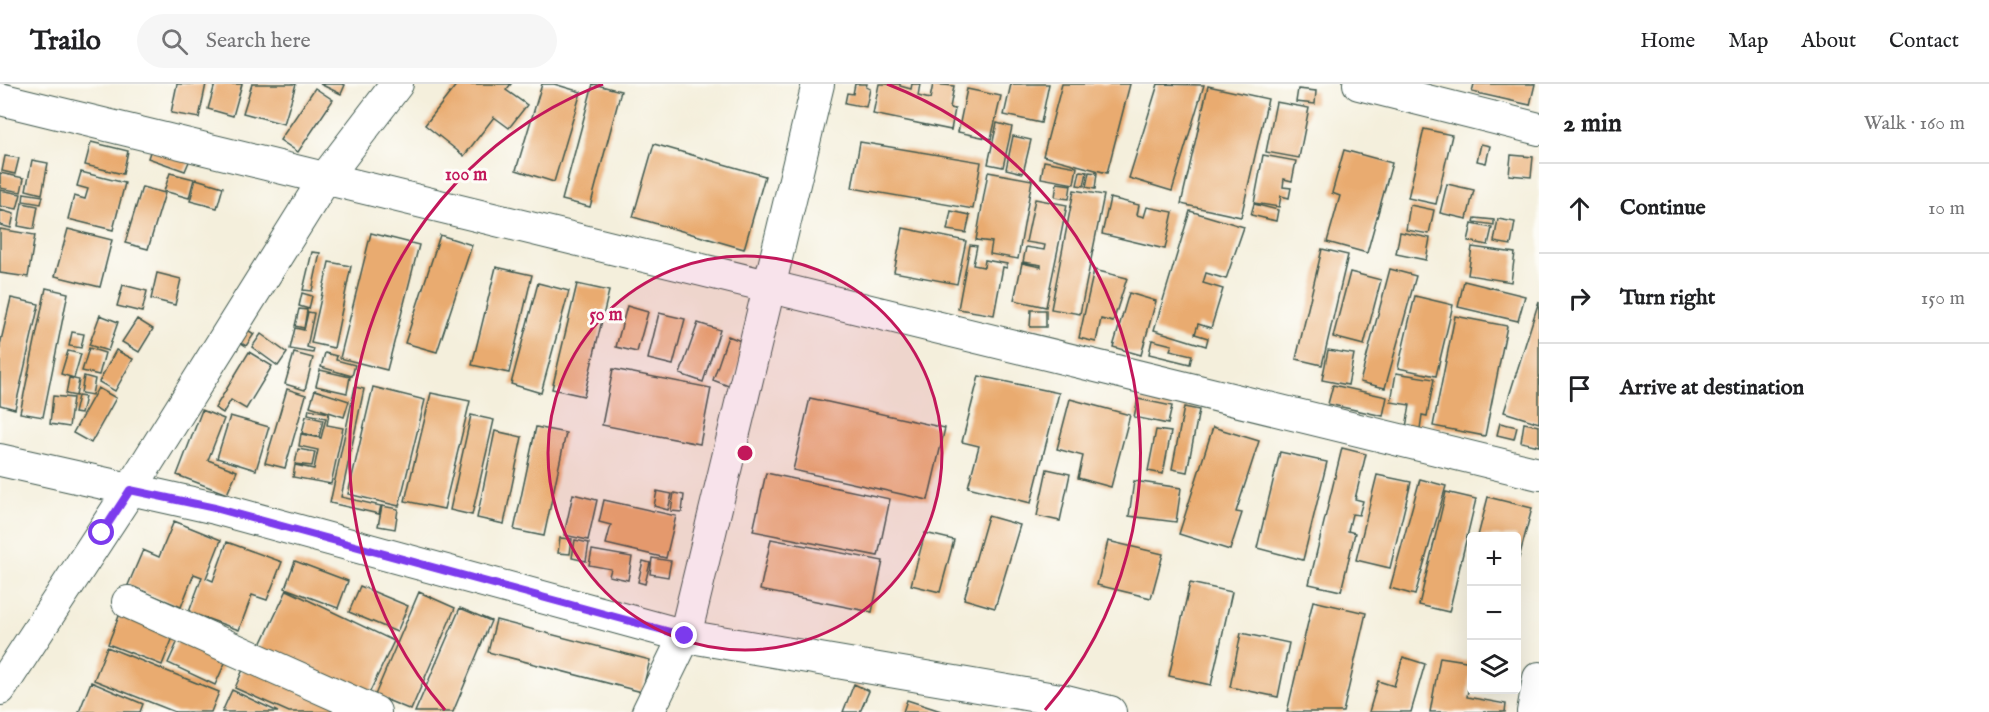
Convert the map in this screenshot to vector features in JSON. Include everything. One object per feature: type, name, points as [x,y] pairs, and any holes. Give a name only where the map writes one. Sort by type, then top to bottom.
[{"type":"street","points":[[0,689],[130,490],[326,177],[397,84]]},
{"type":"street","points":[[648,712],[685,636],[819,84]]},
{"type":"street","points":[[1359,84],[1539,129]]},
{"type":"street","points":[[0,99],[1539,474]]},
{"type":"street","points":[[0,460],[215,508],[685,636],[1062,707],[1110,712]]},
{"type":"street","points":[[128,602],[375,712]]},
{"type":"street","points":[[1533,712],[1539,678]]},
{"type":"building","points":[[177,84],[206,84],[199,118],[171,113]]},
{"type":"building","points":[[215,84],[242,84],[233,116],[208,109]]},
{"type":"building","points":[[252,84],[296,84],[284,124],[243,113]]},
{"type":"building","points":[[320,84],[342,84],[345,85],[341,94]]},
{"type":"building","points":[[457,84],[511,84],[506,90],[527,105],[509,128],[494,117],[464,156],[425,125]]},
{"type":"building","points":[[542,84],[554,84],[581,92],[554,182],[516,170]]},
{"type":"building","points":[[593,84],[621,91],[590,207],[562,200]]},
{"type":"building","points":[[855,84],[867,84],[866,87],[870,89],[866,107],[845,103],[847,93],[853,94]]},
{"type":"building","points":[[879,84],[900,84],[900,86],[911,89],[912,84],[920,84],[918,96],[930,99],[933,84],[954,86],[950,108],[955,109],[951,130],[873,114]]},
{"type":"building","points":[[1011,84],[1049,84],[1041,123],[1004,115]]},
{"type":"building","points":[[1062,84],[1130,84],[1107,173],[1043,156]]},
{"type":"building","points":[[1158,84],[1204,85],[1172,191],[1129,178]]},
{"type":"building","points":[[1474,84],[1535,84],[1530,105],[1472,92]]},
{"type":"building","points":[[1208,86],[1268,99],[1241,217],[1181,204]]},
{"type":"building","points":[[315,88],[333,100],[298,152],[280,140]]},
{"type":"building","points":[[967,89],[1001,96],[991,139],[958,132]]},
{"type":"building","points":[[1298,89],[1316,91],[1315,104],[1296,102]]},
{"type":"building","points":[[1276,102],[1309,108],[1299,158],[1266,152]]},
{"type":"building","points":[[997,123],[1012,127],[1003,167],[988,164]]},
{"type":"building","points":[[1424,129],[1452,135],[1436,204],[1408,198]]},
{"type":"building","points":[[1013,136],[1031,140],[1023,173],[1006,169]]},
{"type":"building","points":[[91,142],[128,151],[123,174],[85,165]]},
{"type":"building","points":[[860,142],[981,162],[973,209],[852,188]]},
{"type":"building","points":[[153,143],[191,157],[185,171],[148,158]]},
{"type":"building","points":[[654,144],[765,176],[744,249],[633,217]]},
{"type":"building","points":[[1481,144],[1490,146],[1486,163],[1477,161]]},
{"type":"building","points":[[1344,150],[1392,163],[1367,253],[1327,242],[1340,196],[1332,193]]},
{"type":"building","points":[[1263,155],[1296,161],[1292,181],[1284,179],[1283,187],[1291,188],[1289,198],[1281,196],[1279,207],[1254,203]]},
{"type":"building","points":[[1511,155],[1533,157],[1531,177],[1509,175]]},
{"type":"building","points":[[5,156],[19,158],[15,174],[2,171]]},
{"type":"building","points":[[32,160],[48,163],[42,194],[26,190]]},
{"type":"building","points":[[1044,161],[1077,167],[1074,184],[1041,178]]},
{"type":"building","points":[[1080,171],[1087,172],[1084,186],[1077,185]]},
{"type":"building","points":[[81,172],[125,183],[113,230],[68,219],[74,196],[85,199],[88,189],[77,186]]},
{"type":"building","points":[[988,172],[1032,180],[1018,259],[990,254],[992,242],[976,240]]},
{"type":"building","points":[[1089,172],[1097,173],[1095,189],[1086,187]]},
{"type":"building","points":[[0,173],[24,178],[21,192],[0,188]]},
{"type":"building","points":[[170,173],[194,179],[189,198],[164,191]]},
{"type":"building","points":[[196,179],[223,187],[217,208],[190,201]]},
{"type":"building","points":[[1057,183],[1071,185],[1069,199],[1055,197]]},
{"type":"building","points":[[1447,184],[1474,190],[1467,219],[1440,213]]},
{"type":"building","points":[[142,187],[165,193],[148,249],[125,243]]},
{"type":"building","points":[[0,190],[21,194],[17,209],[0,206]]},
{"type":"building","points":[[1074,190],[1104,195],[1080,314],[1051,309]]},
{"type":"building","points":[[24,193],[43,196],[41,204],[23,201]]},
{"type":"building","points":[[1110,198],[1139,205],[1137,215],[1144,217],[1147,207],[1173,212],[1165,249],[1102,234]]},
{"type":"building","points":[[1035,199],[1067,205],[1046,307],[1014,300],[1022,263],[1041,267],[1041,265],[1023,262],[1026,247],[1044,250],[1045,245],[1026,242]]},
{"type":"building","points":[[22,203],[38,206],[34,229],[18,226]]},
{"type":"building","points":[[1254,204],[1278,210],[1276,221],[1251,215]]},
{"type":"building","points":[[1410,205],[1434,210],[1429,234],[1406,230]]},
{"type":"building","points":[[0,210],[14,214],[11,228],[0,225]]},
{"type":"building","points":[[951,211],[970,215],[966,233],[947,230]]},
{"type":"building","points":[[1190,211],[1244,227],[1226,279],[1206,273],[1203,283],[1223,289],[1211,328],[1198,324],[1195,334],[1208,338],[1206,346],[1154,330]]},
{"type":"building","points":[[1475,218],[1494,220],[1494,225],[1474,222]]},
{"type":"building","points":[[1498,219],[1515,222],[1511,245],[1494,242]]},
{"type":"building","points":[[1472,224],[1492,228],[1488,245],[1468,241]]},
{"type":"building","points":[[903,228],[966,241],[957,284],[894,272]]},
{"type":"building","points":[[0,229],[35,235],[28,277],[0,273]]},
{"type":"building","points":[[68,229],[112,240],[100,287],[55,276]]},
{"type":"building","points":[[1400,232],[1430,238],[1426,260],[1396,254]]},
{"type":"building","points":[[371,233],[419,245],[387,370],[340,358]]},
{"type":"building","points":[[440,235],[472,245],[437,352],[405,343]]},
{"type":"building","points":[[970,245],[977,246],[973,265],[984,267],[985,260],[1007,264],[1007,268],[1003,267],[994,315],[958,309]]},
{"type":"building","points":[[1472,247],[1515,253],[1511,282],[1468,275]]},
{"type":"building","points":[[1322,249],[1348,255],[1322,365],[1296,359]]},
{"type":"building","points":[[312,252],[320,253],[312,291],[303,290]]},
{"type":"building","points":[[329,262],[351,266],[334,348],[311,343]]},
{"type":"building","points":[[496,267],[532,275],[509,373],[472,365]]},
{"type":"building","points":[[1390,269],[1416,276],[1385,388],[1360,382]]},
{"type":"building","points":[[1094,270],[1127,278],[1113,322],[1101,319],[1096,342],[1079,338]]},
{"type":"building","points":[[1350,272],[1381,280],[1364,345],[1333,337]]},
{"type":"building","points":[[157,273],[181,279],[175,305],[151,299]]},
{"type":"building","points":[[1464,281],[1525,296],[1518,321],[1458,307]]},
{"type":"building","points":[[538,283],[569,291],[541,393],[511,384]]},
{"type":"building","points":[[577,284],[609,291],[584,396],[552,389]]},
{"type":"building","points":[[123,285],[147,291],[142,312],[117,306]]},
{"type":"building","points":[[46,288],[68,293],[43,417],[20,413]]},
{"type":"building","points":[[302,293],[312,296],[309,309],[299,306]]},
{"type":"building","points":[[1129,293],[1156,301],[1141,355],[1113,347]]},
{"type":"building","points":[[1415,296],[1453,305],[1436,376],[1398,368]]},
{"type":"building","points":[[11,298],[39,304],[15,409],[0,405],[0,345]]},
{"type":"building","points":[[1539,301],[1539,423],[1504,412]]},
{"type":"building","points":[[627,306],[648,312],[637,352],[616,347]]},
{"type":"building","points":[[299,309],[307,310],[304,328],[295,326]]},
{"type":"building","points":[[1031,310],[1046,310],[1046,327],[1030,327]]},
{"type":"building","points":[[308,312],[314,313],[307,347],[314,349],[313,353],[290,349],[295,328],[304,330]]},
{"type":"building","points":[[659,313],[685,319],[673,365],[648,359]]},
{"type":"building","points":[[100,315],[118,322],[108,351],[89,345]]},
{"type":"building","points":[[1455,316],[1507,326],[1485,436],[1433,426]]},
{"type":"building","points":[[137,319],[153,329],[139,352],[122,342]]},
{"type":"building","points":[[698,323],[720,330],[703,382],[680,374]]},
{"type":"building","points":[[238,324],[254,334],[246,346],[230,336]]},
{"type":"building","points":[[72,332],[84,334],[81,348],[69,346]]},
{"type":"building","points":[[261,334],[287,353],[278,366],[252,347]]},
{"type":"building","points":[[728,336],[746,343],[731,387],[713,380]]},
{"type":"building","points":[[1152,340],[1172,345],[1170,350],[1192,355],[1190,364],[1149,354]]},
{"type":"building","points":[[89,348],[105,353],[99,375],[82,371]]},
{"type":"building","points":[[116,350],[133,359],[115,391],[99,382]]},
{"type":"building","points":[[1328,350],[1354,354],[1348,385],[1322,380]]},
{"type":"building","points":[[68,351],[81,354],[74,378],[61,374]]},
{"type":"building","points":[[249,352],[272,366],[246,409],[231,400],[223,413],[215,408]]},
{"type":"building","points":[[294,353],[313,358],[305,390],[285,384]]},
{"type":"building","points":[[325,353],[337,356],[336,360],[355,365],[352,376],[321,367]]},
{"type":"building","points":[[613,369],[711,388],[700,444],[602,425]]},
{"type":"building","points":[[320,370],[350,377],[347,393],[316,386]]},
{"type":"building","points":[[1396,373],[1434,379],[1427,416],[1422,415],[1420,429],[1406,427],[1410,405],[1391,402]]},
{"type":"building","points":[[84,376],[95,379],[92,395],[81,393]]},
{"type":"building","points":[[979,376],[1059,393],[1031,503],[968,487],[979,446],[962,442]]},
{"type":"building","points":[[69,378],[79,380],[76,396],[66,394]]},
{"type":"building","points":[[1333,385],[1387,397],[1383,416],[1328,404]]},
{"type":"building","points":[[355,387],[364,389],[341,497],[381,506],[379,514],[330,503]]},
{"type":"building","points":[[373,387],[425,400],[399,506],[348,494]]},
{"type":"building","points":[[98,388],[116,398],[91,443],[73,433]]},
{"type":"building","points":[[287,389],[306,395],[285,468],[265,463]]},
{"type":"building","points":[[315,390],[349,401],[344,417],[310,406]]},
{"type":"building","points":[[431,393],[470,401],[444,509],[405,501]]},
{"type":"building","points":[[53,396],[73,398],[69,427],[50,424]]},
{"type":"building","points":[[78,396],[85,397],[81,414],[74,413]]},
{"type":"building","points":[[810,398],[945,428],[928,500],[793,470]]},
{"type":"building","points":[[1070,399],[1130,415],[1111,487],[1078,478],[1083,456],[1057,449]]},
{"type":"building","points":[[1138,399],[1172,406],[1168,424],[1134,417]]},
{"type":"building","points":[[1184,407],[1199,410],[1187,472],[1172,469]]},
{"type":"building","points":[[309,409],[329,413],[327,425],[343,428],[331,484],[293,477],[295,465],[314,469],[318,450],[299,446],[301,434],[321,438],[326,418],[308,414]]},
{"type":"building","points":[[202,410],[224,419],[208,460],[237,471],[227,494],[177,475]]},
{"type":"building","points":[[471,415],[494,420],[472,515],[450,510]]},
{"type":"building","points":[[230,416],[269,427],[256,470],[217,458]]},
{"type":"building","points":[[306,416],[323,420],[319,437],[302,433]]},
{"type":"building","points":[[1500,423],[1517,427],[1514,439],[1497,435]]},
{"type":"building","points":[[1524,423],[1539,426],[1539,446],[1521,442]]},
{"type":"building","points":[[536,427],[566,433],[544,536],[514,530]]},
{"type":"building","points":[[1213,427],[1259,441],[1236,512],[1242,513],[1230,550],[1179,534]]},
{"type":"building","points":[[1156,430],[1171,432],[1163,474],[1148,471]]},
{"type":"building","points":[[495,431],[522,437],[504,524],[477,518]]},
{"type":"building","points":[[1342,448],[1366,454],[1355,499],[1363,501],[1359,515],[1352,514],[1348,531],[1355,533],[1341,591],[1309,584]]},
{"type":"building","points":[[298,449],[315,452],[312,466],[295,464]]},
{"type":"building","points":[[1280,452],[1327,462],[1303,560],[1257,548]]},
{"type":"building","points":[[1047,469],[1070,474],[1060,521],[1037,516]]},
{"type":"building","points":[[766,473],[890,499],[878,556],[753,531]]},
{"type":"building","points":[[1377,475],[1411,482],[1390,568],[1356,560]]},
{"type":"building","points":[[1420,479],[1446,486],[1415,595],[1390,588]]},
{"type":"building","points":[[1134,481],[1181,488],[1176,522],[1129,516]]},
{"type":"building","points":[[657,491],[672,494],[668,510],[654,506]]},
{"type":"building","points":[[1446,492],[1476,499],[1449,612],[1419,605]]},
{"type":"building","points":[[674,493],[684,495],[682,512],[671,511]]},
{"type":"building","points":[[573,494],[597,500],[588,540],[564,535]]},
{"type":"building","points":[[1488,497],[1532,508],[1521,550],[1521,532],[1479,532]]},
{"type":"building","points":[[604,500],[676,516],[666,558],[606,544],[611,525],[599,522]]},
{"type":"building","points":[[382,506],[398,509],[395,529],[378,526]]},
{"type":"building","points":[[988,516],[1020,525],[995,608],[964,599]]},
{"type":"building","points":[[174,521],[221,540],[206,578],[213,581],[227,542],[282,562],[267,600],[252,595],[239,630],[189,612],[202,577],[194,574],[181,607],[128,585],[143,550],[159,557]]},
{"type":"building","points":[[925,533],[954,540],[940,592],[911,585]]},
{"type":"building","points":[[560,538],[572,539],[570,554],[558,553]]},
{"type":"building","points":[[771,539],[883,561],[872,612],[760,590]]},
{"type":"building","points":[[575,540],[589,543],[586,561],[572,558]]},
{"type":"building","points":[[1108,541],[1163,554],[1151,598],[1097,585]]},
{"type":"building","points":[[592,550],[632,557],[628,580],[609,576],[611,569],[589,565]]},
{"type":"building","points":[[652,558],[671,561],[668,577],[650,574]]},
{"type":"building","points":[[295,561],[348,581],[338,608],[285,588]]},
{"type":"building","points":[[643,561],[650,563],[645,584],[638,582]]},
{"type":"building","points":[[1190,583],[1232,592],[1211,685],[1169,676]]},
{"type":"building","points":[[360,586],[408,606],[397,632],[349,612]]},
{"type":"building","points":[[287,590],[394,641],[365,702],[258,651]]},
{"type":"building","points":[[419,592],[455,608],[411,710],[375,695]]},
{"type":"building","points":[[1313,601],[1366,613],[1343,712],[1287,712]]},
{"type":"building","points":[[460,608],[491,621],[453,712],[415,712]]},
{"type":"building","points":[[121,611],[175,632],[162,665],[108,644]]},
{"type":"building","points":[[496,620],[650,660],[642,692],[488,652]]},
{"type":"building","points":[[182,632],[229,654],[215,685],[168,663]]},
{"type":"building","points":[[1241,633],[1289,643],[1278,697],[1230,687]]},
{"type":"building","points":[[107,647],[219,692],[211,712],[175,712],[94,680]]},
{"type":"building","points":[[1403,657],[1425,664],[1411,712],[1369,712],[1378,681],[1394,686]]},
{"type":"building","points":[[1440,657],[1467,661],[1467,697],[1506,704],[1505,712],[1430,712]]},
{"type":"building","points":[[248,658],[357,712],[289,712],[235,688]]},
{"type":"building","points":[[91,682],[143,704],[140,712],[79,712]]},
{"type":"building","points":[[854,684],[869,691],[860,712],[843,712]]},
{"type":"building","points":[[232,690],[278,712],[222,712]]},
{"type":"building","points":[[907,700],[944,712],[903,712]]},
{"type":"route","points":[[102,533],[130,490],[215,508],[685,636]]}]
